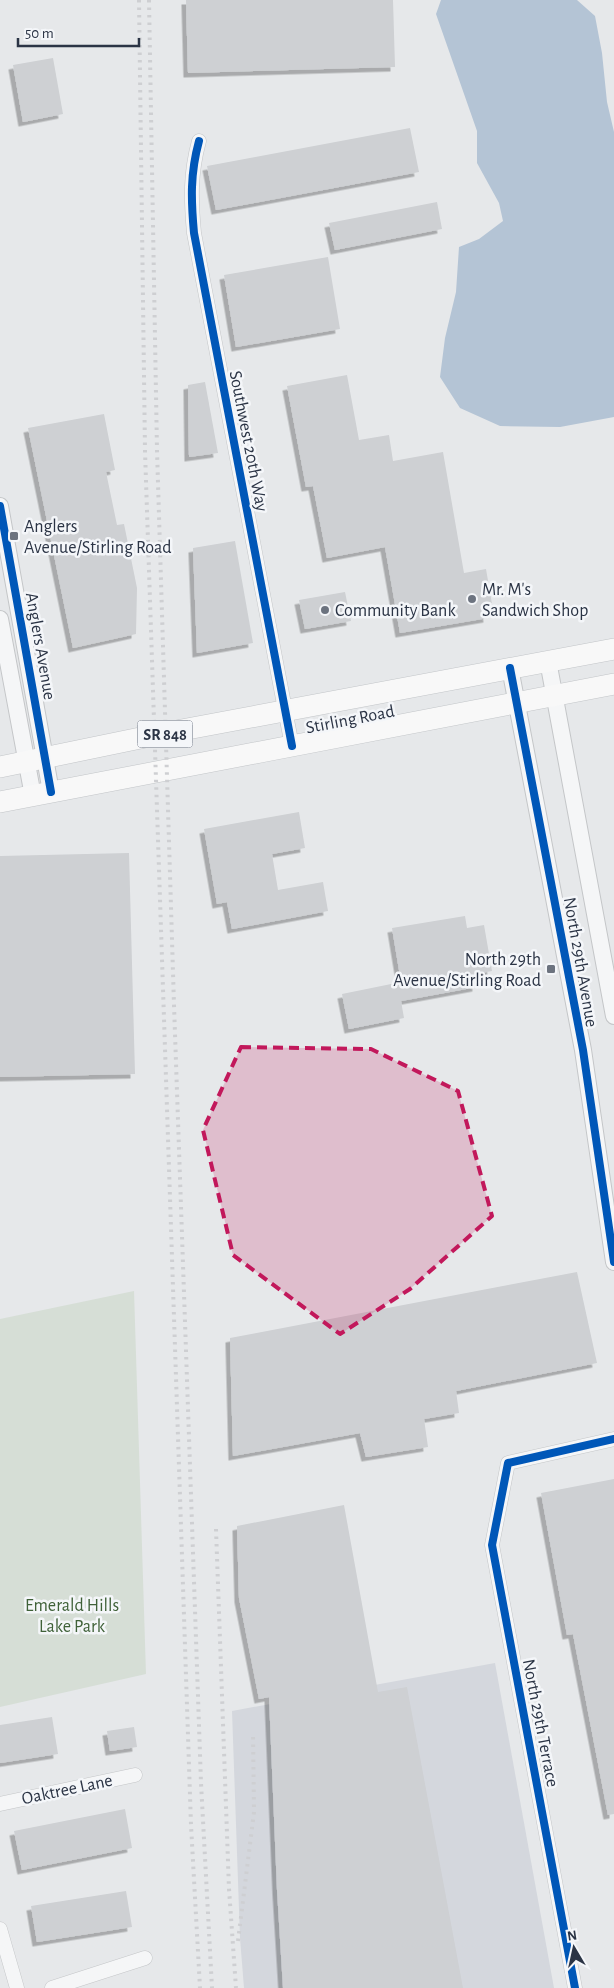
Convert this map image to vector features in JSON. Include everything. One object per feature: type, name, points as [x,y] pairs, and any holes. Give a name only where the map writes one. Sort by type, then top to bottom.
[{"type":"main road","name":"Stirling Road","points":[[0,766],[614,649]]},
{"type":"main road","name":"Stirling Road","points":[[0,802],[614,684]]},
{"type":"street","name":"Southwest 20th Way","points":[[199,141],[193,165],[191,194],[194,233],[292,746]]},
{"type":"street","name":"Anglers Avenue","points":[[0,506],[42,794]]},
{"type":"street","name":"Anglers Avenue","points":[[0,619],[36,759]]},
{"type":"street","name":"North 29th Avenue","points":[[548,661],[614,1016]]},
{"type":"street","name":"North 29th Avenue","points":[[510,668],[582,1050],[614,1262]]},
{"type":"street","name":"North 29th Terrace","points":[[575,1988],[492,1545],[508,1463],[614,1438]]},
{"type":"street","name":"Oaktree Lane","points":[[0,1804],[135,1775]]},
{"type":"street","points":[[0,1929],[3,1949],[17,1988]]},
{"type":"street","points":[[52,1988],[145,1958]]},
{"type":"highlighted area","points":[[241,1047],[371,1049],[458,1091],[492,1216],[410,1289],[340,1334],[233,1255],[203,1130]]},
{"type":"shaded area","points":[[495,1663],[554,1988],[244,1988],[240,1938],[232,1711]]},
{"type":"green space","name":"Emerald Hills Lake Park","points":[[134,1291],[146,1674],[0,1707],[0,1319]]},
{"type":"water","points":[[441,0],[577,0],[595,16],[602,53],[607,102],[614,132],[614,417],[560,427],[500,426],[460,408],[440,377],[445,338],[456,292],[459,247],[479,239],[503,221],[499,203],[477,163],[477,131],[436,14]]},
{"type":"building","points":[[186,0],[393,0],[395,67],[188,73]]},
{"type":"building","points":[[53,58],[63,114],[23,122],[13,65]]},
{"type":"building","points":[[410,128],[419,172],[216,210],[207,166]]},
{"type":"building","points":[[437,202],[442,229],[335,250],[329,223]]},
{"type":"building","points":[[328,257],[340,329],[236,347],[224,275]]},
{"type":"building","points":[[347,375],[359,440],[389,435],[393,461],[443,452],[464,573],[486,569],[493,610],[487,612],[488,618],[400,633],[385,547],[327,558],[313,486],[306,487],[287,386]]},
{"type":"building","points":[[205,382],[218,453],[189,457],[188,385]]},
{"type":"building","points":[[104,414],[115,470],[106,472],[117,525],[124,524],[137,588],[136,634],[73,648],[28,428]]},
{"type":"building","points":[[235,541],[253,643],[197,653],[193,548]]},
{"type":"building","name":"Community Bank","points":[[345,592],[351,621],[305,629],[299,600]]},
{"type":"building","points":[[299,812],[305,848],[272,854],[278,890],[323,882],[328,911],[232,929],[227,902],[217,904],[204,829]]},
{"type":"building","points":[[129,853],[135,1074],[0,1077],[0,856]]},
{"type":"building","points":[[465,916],[467,928],[484,925],[492,971],[475,974],[477,987],[401,1001],[404,1018],[349,1029],[342,994],[401,982],[392,928]]},
{"type":"building","points":[[577,1272],[597,1363],[456,1391],[459,1413],[424,1419],[428,1447],[366,1457],[360,1433],[233,1456],[230,1338]]},
{"type":"building","points":[[614,1479],[614,1814],[608,1815],[573,1634],[567,1635],[541,1493]]},
{"type":"building","points":[[344,1505],[378,1692],[407,1687],[463,1988],[283,1988],[269,1697],[259,1699],[239,1598],[237,1526]]},
{"type":"building","points":[[52,1717],[58,1754],[0,1763],[0,1725]]},
{"type":"building","points":[[134,1727],[137,1747],[110,1751],[107,1731]]},
{"type":"building","points":[[125,1809],[132,1848],[22,1870],[14,1831]]},
{"type":"building","points":[[126,1891],[132,1927],[37,1942],[31,1906]]},
{"type":"railway","points":[[139,0],[145,451],[191,1825],[200,1988]]},
{"type":"railway","points":[[149,0],[157,450],[174,1005],[201,1783],[212,1988]]},
{"type":"railway","points":[[216,1529],[229,1889],[236,1988]]},
{"type":"railway","points":[[238,1941],[254,1812],[253,1733]]},
{"type":"cycle path","points":[[199,141],[192,187],[194,233],[292,746]]},
{"type":"cycle path","points":[[0,506],[51,792]]},
{"type":"cycle path","points":[[510,668],[583,1050],[614,1262]]},
{"type":"cycle path","points":[[575,1988],[492,1545],[508,1463],[614,1439]]},
{"type":"place","name":"Anglers Avenue/Stirling Road","points":[[14,536]]},
{"type":"place","name":"Mr. M's Sandwich Shop","points":[[472,599]]},
{"type":"place","name":"Community Bank","points":[[325,610]]},
{"type":"place","name":"North 29th Avenue/Stirling Road","points":[[551,969]]}]
